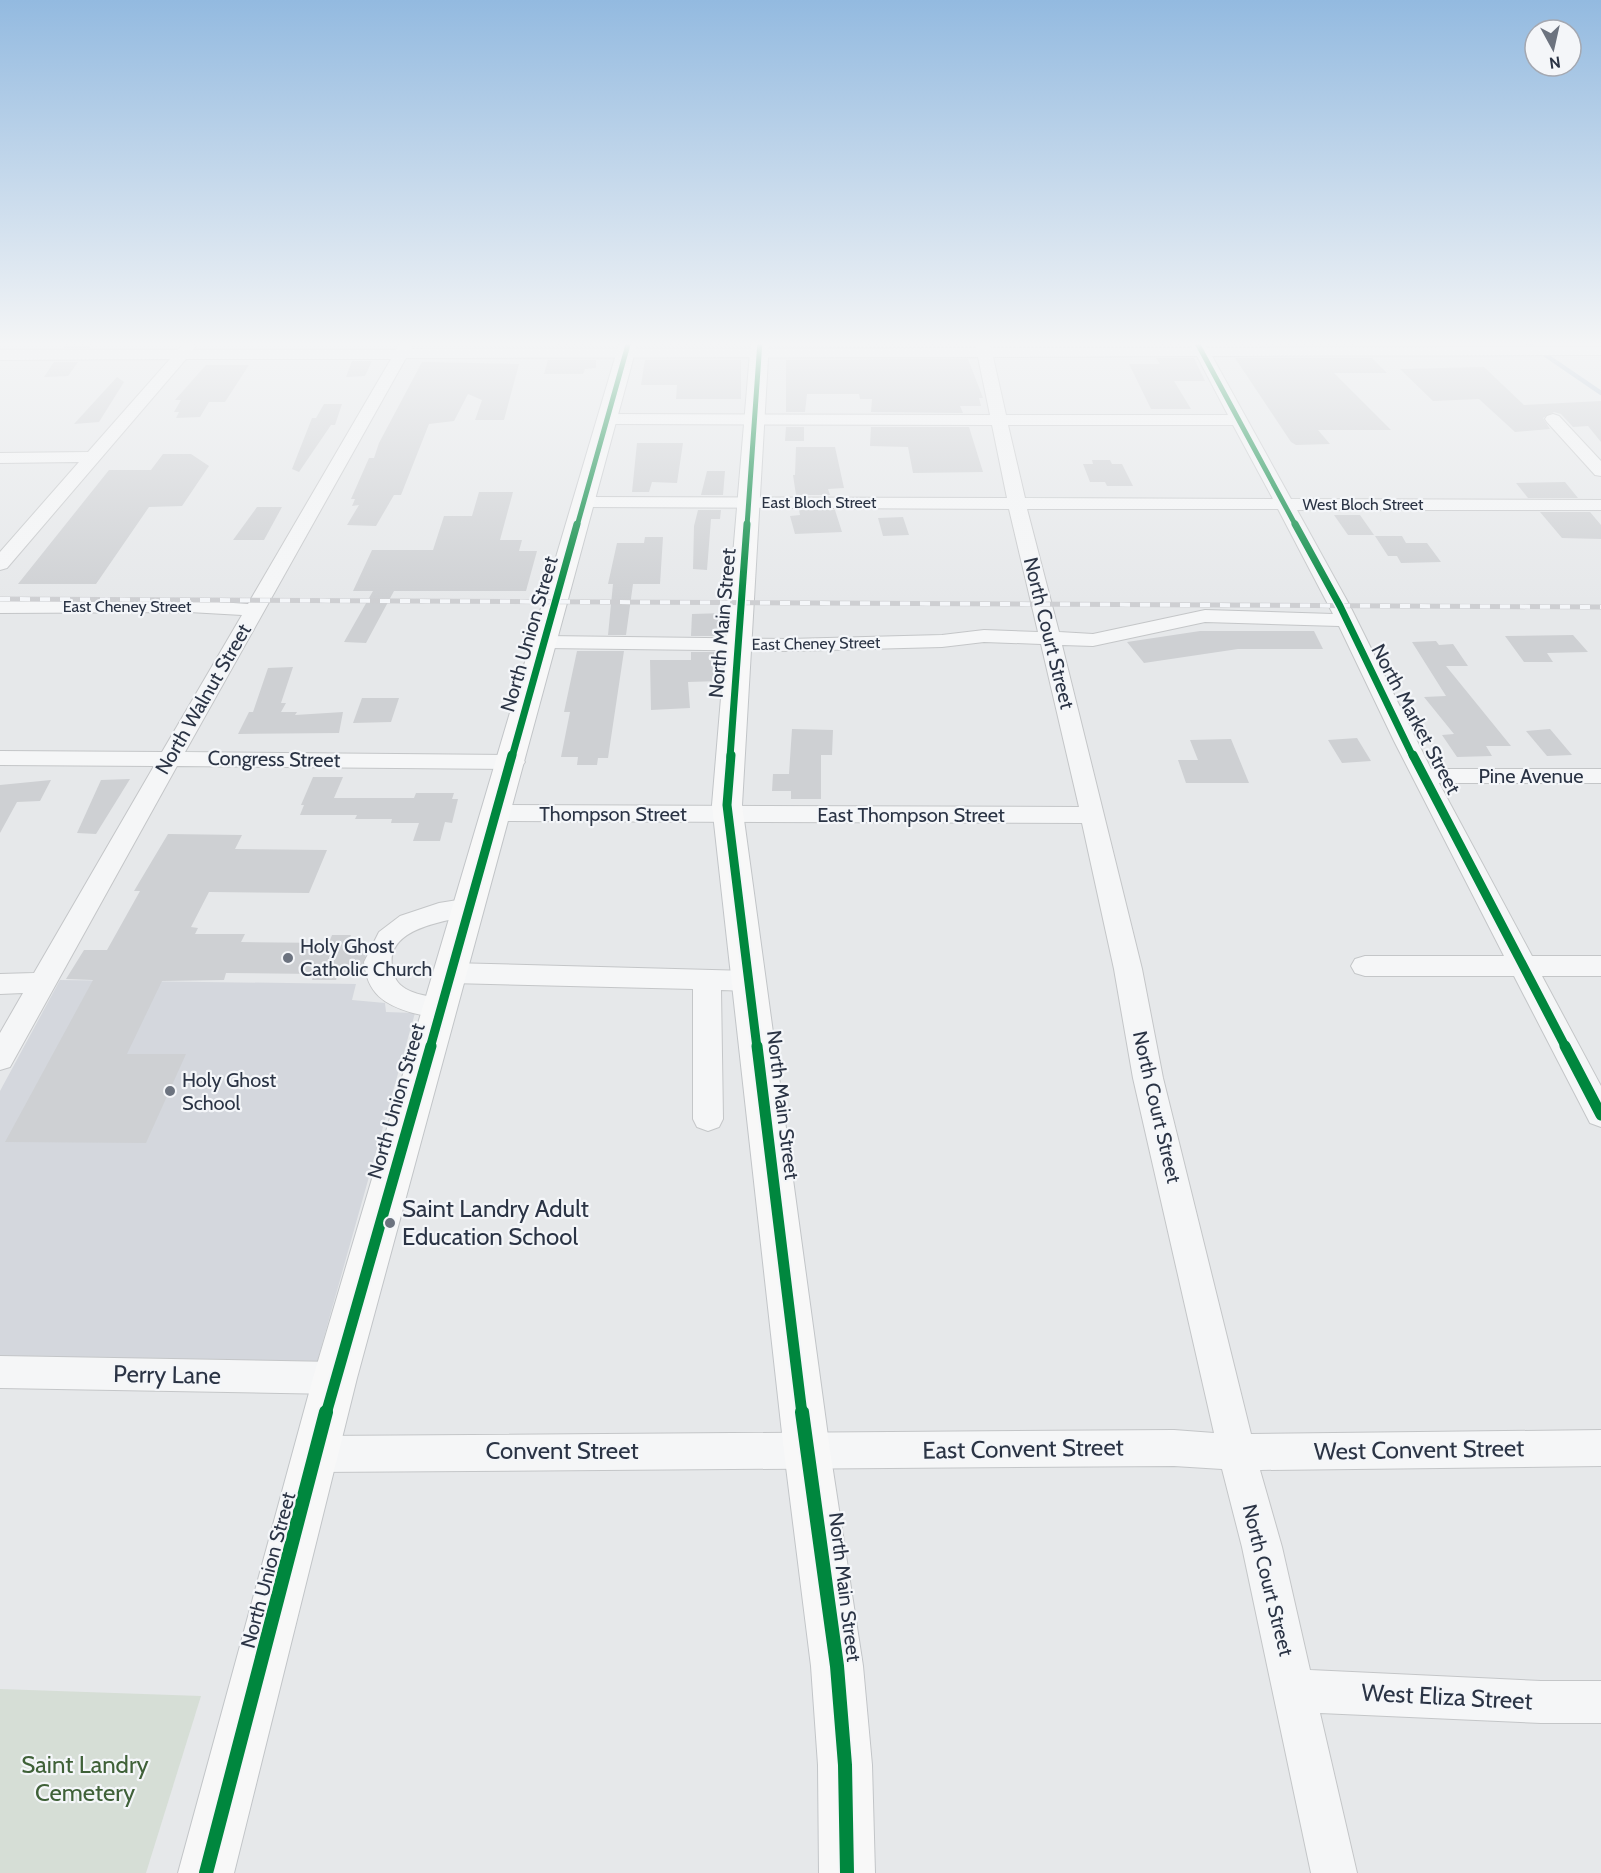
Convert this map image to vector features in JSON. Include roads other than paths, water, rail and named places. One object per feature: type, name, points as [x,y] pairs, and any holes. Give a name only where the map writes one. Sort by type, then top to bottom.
[{"type":"main road","name":"North Union Street","points":[[206,1873],[335,1378],[513,762],[604,428]]},
{"type":"main road","name":"North Main Street","points":[[753,428],[729,760],[729,814],[807,1451],[837,1666],[845,1765],[847,1873]]},
{"type":"street","points":[[0,564],[118,428]]},
{"type":"street","name":"North Walnut Street","points":[[0,1059],[358,428]]},
{"type":"street","name":"North Court Street","points":[[1001,428],[1093,815],[1128,969],[1148,1078],[1294,1690],[1334,1873]]},
{"type":"street","name":"North Market Street","points":[[1243,428],[1346,620],[1601,1115]]},
{"type":"street","points":[[1562,428],[1601,471]]},
{"type":"street","points":[[0,458],[93,457]]},
{"type":"street","name":"East Bloch Street","points":[[584,502],[1017,503]]},
{"type":"street","name":"West Bloch Street","points":[[1017,503],[1601,506]]},
{"type":"street","name":"East Cheney Street","points":[[0,607],[189,606],[254,610]]},
{"type":"street","name":"East Cheney Street","points":[[546,642],[738,644],[942,641],[984,636],[1093,640],[1205,616],[1346,620]]},
{"type":"street","name":"Congress Street","points":[[0,758],[513,762]]},
{"type":"street","name":"Pine Avenue","points":[[1425,776],[1601,776]]},
{"type":"street","name":"Thompson Street","points":[[497,813],[729,814]]},
{"type":"street","name":"East Thompson Street","points":[[729,814],[1093,815]]},
{"type":"street","points":[[441,1008],[414,1003],[390,994],[378,976],[379,958],[392,934],[416,920],[442,910],[470,907]]},
{"type":"street","points":[[1365,966],[1524,964],[1601,966]]},
{"type":"street","points":[[451,973],[749,981]]},
{"type":"street","points":[[706,980],[708,1119]]},
{"type":"street","points":[[0,984],[42,983]]},
{"type":"street","name":"Perry Lane","points":[[0,1372],[335,1378]]},
{"type":"street","name":"East Convent Street","points":[[807,1451],[1174,1448],[1238,1452]]},
{"type":"street","name":"West Convent Street","points":[[1238,1452],[1601,1448]]},
{"type":"street","name":"Convent Street","points":[[317,1454],[389,1451],[807,1451]]},
{"type":"street","name":"West Eliza Street","points":[[1294,1690],[1541,1702],[1601,1702]]},
{"type":"railway","points":[[0,599],[1601,607]]},
{"type":"place","name":"Holy Ghost Catholic Church","points":[[288,958]]},
{"type":"place","name":"Holy Ghost School","points":[[170,1091]]},
{"type":"place","name":"Saint Landry Adult Education School","points":[[390,1223]]},
{"type":"park label","name":"Saint Landry Cemetery","points":[[85,1779]]}]
